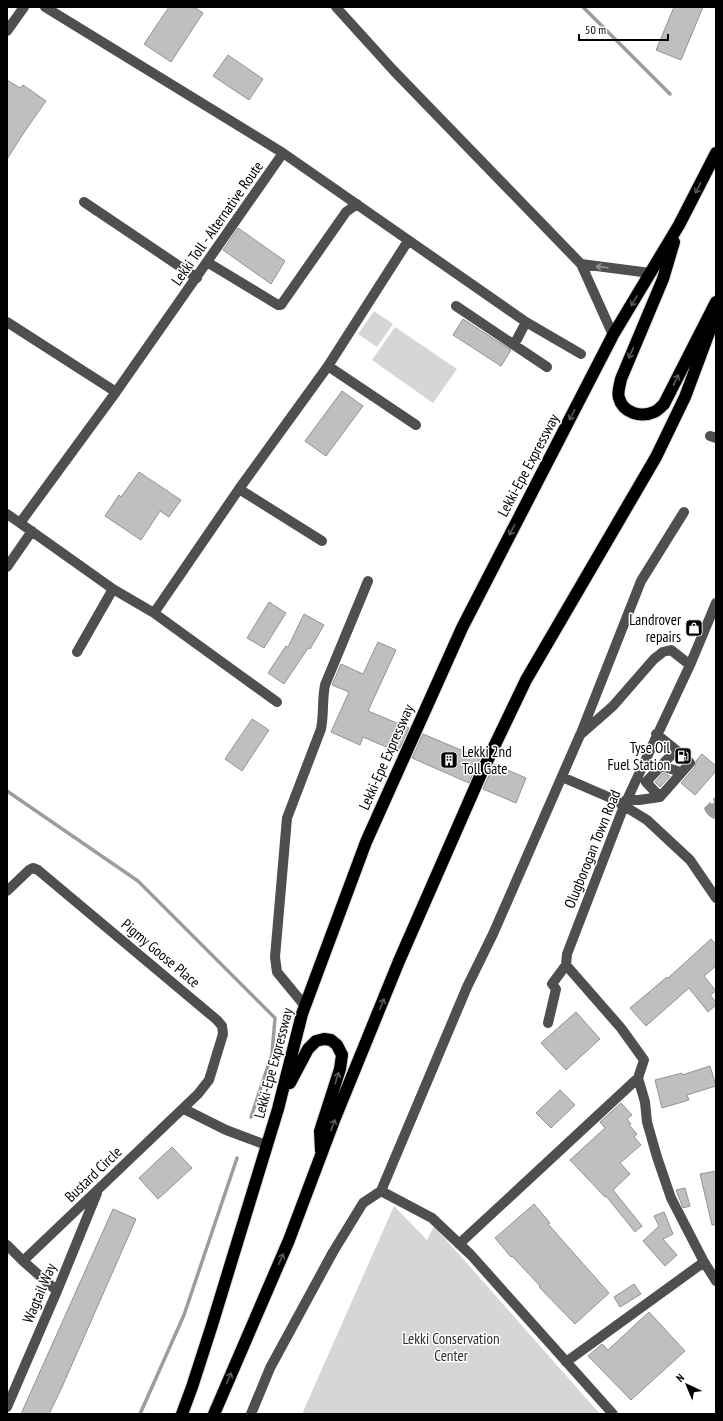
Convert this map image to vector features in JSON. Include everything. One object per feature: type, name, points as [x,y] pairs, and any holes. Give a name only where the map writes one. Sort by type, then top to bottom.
[{"type":"highway","name":"Lekki-Epe Expressway","points":[[182,1414],[212,1325],[278,1109],[305,1006],[366,842],[462,628],[613,335],[679,225],[716,154]]},
{"type":"highway","points":[[679,225],[663,280],[621,379],[619,398],[624,407],[633,414],[644,415],[655,412],[664,404],[716,302]]},
{"type":"highway","points":[[214,1414],[289,1240],[335,1118],[399,961],[480,774],[526,680],[656,457],[685,396],[716,314]]},
{"type":"highway","points":[[278,1109],[308,1049],[316,1041],[324,1039],[331,1040],[337,1045],[342,1055],[340,1069],[320,1131],[319,1144],[321,1156]]},
{"type":"street","points":[[7,31],[24,7]]},
{"type":"street","name":"Lekki Toll - Alternative Route","points":[[20,523],[116,392],[283,154],[45,7]]},
{"type":"street","points":[[336,7],[400,77],[581,264],[613,335]]},
{"type":"street","points":[[283,154],[357,204],[408,241],[482,290],[526,322],[581,354]]},
{"type":"street","points":[[84,202],[197,278]]},
{"type":"street","points":[[207,262],[278,305],[281,305],[346,212],[357,204]]},
{"type":"street","points":[[154,613],[239,489],[328,366],[408,241]]},
{"type":"street","points":[[581,264],[650,273]]},
{"type":"street","points":[[456,306],[547,367]]},
{"type":"street","points":[[7,322],[116,392]]},
{"type":"street","points":[[514,345],[526,322]]},
{"type":"street","points":[[328,366],[416,425]]},
{"type":"street","points":[[239,489],[322,541]]},
{"type":"street","points":[[251,1414],[270,1368],[333,1252],[363,1203],[381,1191],[467,987],[493,934],[562,778],[641,581],[684,512]]},
{"type":"street","points":[[7,514],[113,589],[154,613],[277,702]]},
{"type":"street","points":[[7,567],[32,531]]},
{"type":"street","points":[[305,1006],[277,972],[275,957],[287,818],[321,729],[325,685],[368,581]]},
{"type":"street","points":[[77,652],[113,589]]},
{"type":"street","name":"Olugborogan Town Road","points":[[566,965],[567,954],[625,803],[656,734],[690,665],[716,603]]},
{"type":"street","points":[[580,735],[613,706],[654,659],[663,652],[671,650],[690,665]]},
{"type":"street","points":[[625,803],[660,797],[690,763],[656,734]]},
{"type":"street","points":[[639,800],[649,779],[676,750]]},
{"type":"street","points":[[661,766],[681,772]]},
{"type":"street","points":[[562,778],[625,803],[647,820],[690,860],[716,898]]},
{"type":"street","points":[[649,779],[673,781]]},
{"type":"street","points":[[649,779],[660,797]]},
{"type":"street","name":"Pigmy Goose Place","points":[[7,891],[29,870],[33,868],[38,870],[217,1020],[222,1026],[223,1034],[209,1080],[184,1109]]},
{"type":"street","points":[[459,1244],[638,1078],[644,1060],[621,1028],[566,965],[552,984],[556,989],[548,1023]]},
{"type":"street","points":[[638,1078],[645,1102],[649,1129],[671,1198],[704,1262],[716,1281]]},
{"type":"street","points":[[184,1109],[226,1130],[266,1145]]},
{"type":"street","name":"Bustard Circle","points":[[23,1261],[184,1109]]},
{"type":"street","name":"Wagtail Way","points":[[7,1407],[98,1191]]},
{"type":"street","points":[[381,1191],[432,1218],[471,1255],[613,1414]]},
{"type":"street","points":[[7,1245],[57,1291]]},
{"type":"street","points":[[566,1362],[704,1262]]},
{"type":"green space","points":[[374,311],[393,324],[377,347],[358,334]]},
{"type":"green space","points":[[395,327],[457,369],[433,403],[372,360]]},
{"type":"green space","name":"Lekki Conservation Center","points":[[394,1206],[427,1240],[434,1226],[600,1414],[302,1414]]},
{"type":"shaded area","points":[[716,796],[715,819],[711,818],[705,812],[704,808],[710,802],[712,804],[714,802],[713,799]]},
{"type":"building","points":[[169,7],[194,7],[203,13],[171,62],[144,44]]},
{"type":"building","points":[[674,7],[703,7],[681,60],[656,50]]},
{"type":"building","points":[[228,55],[263,79],[249,100],[213,76]]},
{"type":"building","points":[[7,80],[20,88],[23,85],[46,101],[7,159]]},
{"type":"building","points":[[238,228],[285,261],[271,284],[223,250]]},
{"type":"building","points":[[463,319],[511,350],[501,366],[453,335]]},
{"type":"building","points":[[342,391],[363,406],[326,456],[305,441]]},
{"type":"building","points":[[139,472],[181,500],[169,517],[160,511],[141,540],[105,516],[119,495],[121,497]]},
{"type":"building","points":[[269,602],[286,613],[264,648],[247,638]]},
{"type":"building","points":[[304,614],[324,625],[310,649],[308,648],[284,684],[268,673],[286,646],[288,647]]},
{"type":"building","points":[[378,642],[396,650],[368,711],[409,728],[398,752],[363,737],[360,745],[331,732],[349,692],[332,685],[341,664],[363,674]]},
{"type":"building","points":[[252,719],[269,730],[242,771],[225,759]]},
{"type":"building","points":[[423,734],[480,758],[469,783],[412,758]]},
{"type":"building","points":[[702,754],[716,766],[716,771],[695,795],[681,783],[695,767],[696,761]]},
{"type":"building","points":[[494,764],[526,778],[516,803],[483,789]]},
{"type":"building","points":[[663,773],[670,776],[660,787],[655,782]]},
{"type":"building","points":[[711,939],[716,944],[716,966],[704,976],[716,991],[710,995],[716,1002],[716,1005],[708,1012],[689,988],[646,1026],[630,1008],[667,977],[668,978]]},
{"type":"building","points":[[576,1012],[600,1039],[566,1070],[541,1043]]},
{"type":"building","points":[[710,1066],[716,1086],[687,1095],[689,1100],[662,1108],[655,1080],[682,1073],[682,1075]]},
{"type":"building","points":[[560,1090],[575,1105],[551,1128],[536,1113]]},
{"type":"building","points":[[621,1103],[632,1115],[627,1119],[631,1124],[629,1125],[637,1134],[634,1137],[641,1145],[620,1163],[630,1174],[613,1190],[642,1226],[635,1232],[606,1196],[605,1197],[570,1160],[605,1128],[600,1122]]},
{"type":"building","points":[[172,1147],[192,1168],[158,1199],[139,1178]]},
{"type":"building","points":[[716,1171],[716,1225],[712,1225],[700,1174]]},
{"type":"building","points":[[685,1188],[690,1206],[683,1208],[676,1190]]},
{"type":"building","points":[[534,1204],[550,1223],[548,1224],[609,1293],[575,1324],[539,1287],[540,1286],[512,1256],[511,1257],[495,1238]]},
{"type":"building","points":[[113,1209],[136,1219],[62,1387],[49,1414],[21,1414]]},
{"type":"building","points":[[664,1212],[673,1234],[663,1239],[677,1255],[665,1266],[643,1241],[659,1226],[654,1216]]},
{"type":"building","points":[[634,1284],[641,1294],[620,1307],[614,1297]]},
{"type":"building","points":[[649,1312],[685,1351],[631,1400],[588,1356],[602,1344],[608,1350]]},
{"type":"waterway","points":[[583,7],[670,94]]},
{"type":"waterway","points":[[7,791],[138,881],[275,1018],[272,1054],[251,1117]]},
{"type":"waterway","points":[[140,1414],[184,1315],[237,1158]]},
{"type":"place","name":"Landrover repairs","points":[[694,628]]},
{"type":"place","name":"Tyse Oil Fuel Station","points":[[683,756]]},
{"type":"place","name":"Lekki 2nd Toll Gate","points":[[449,760]]}]
